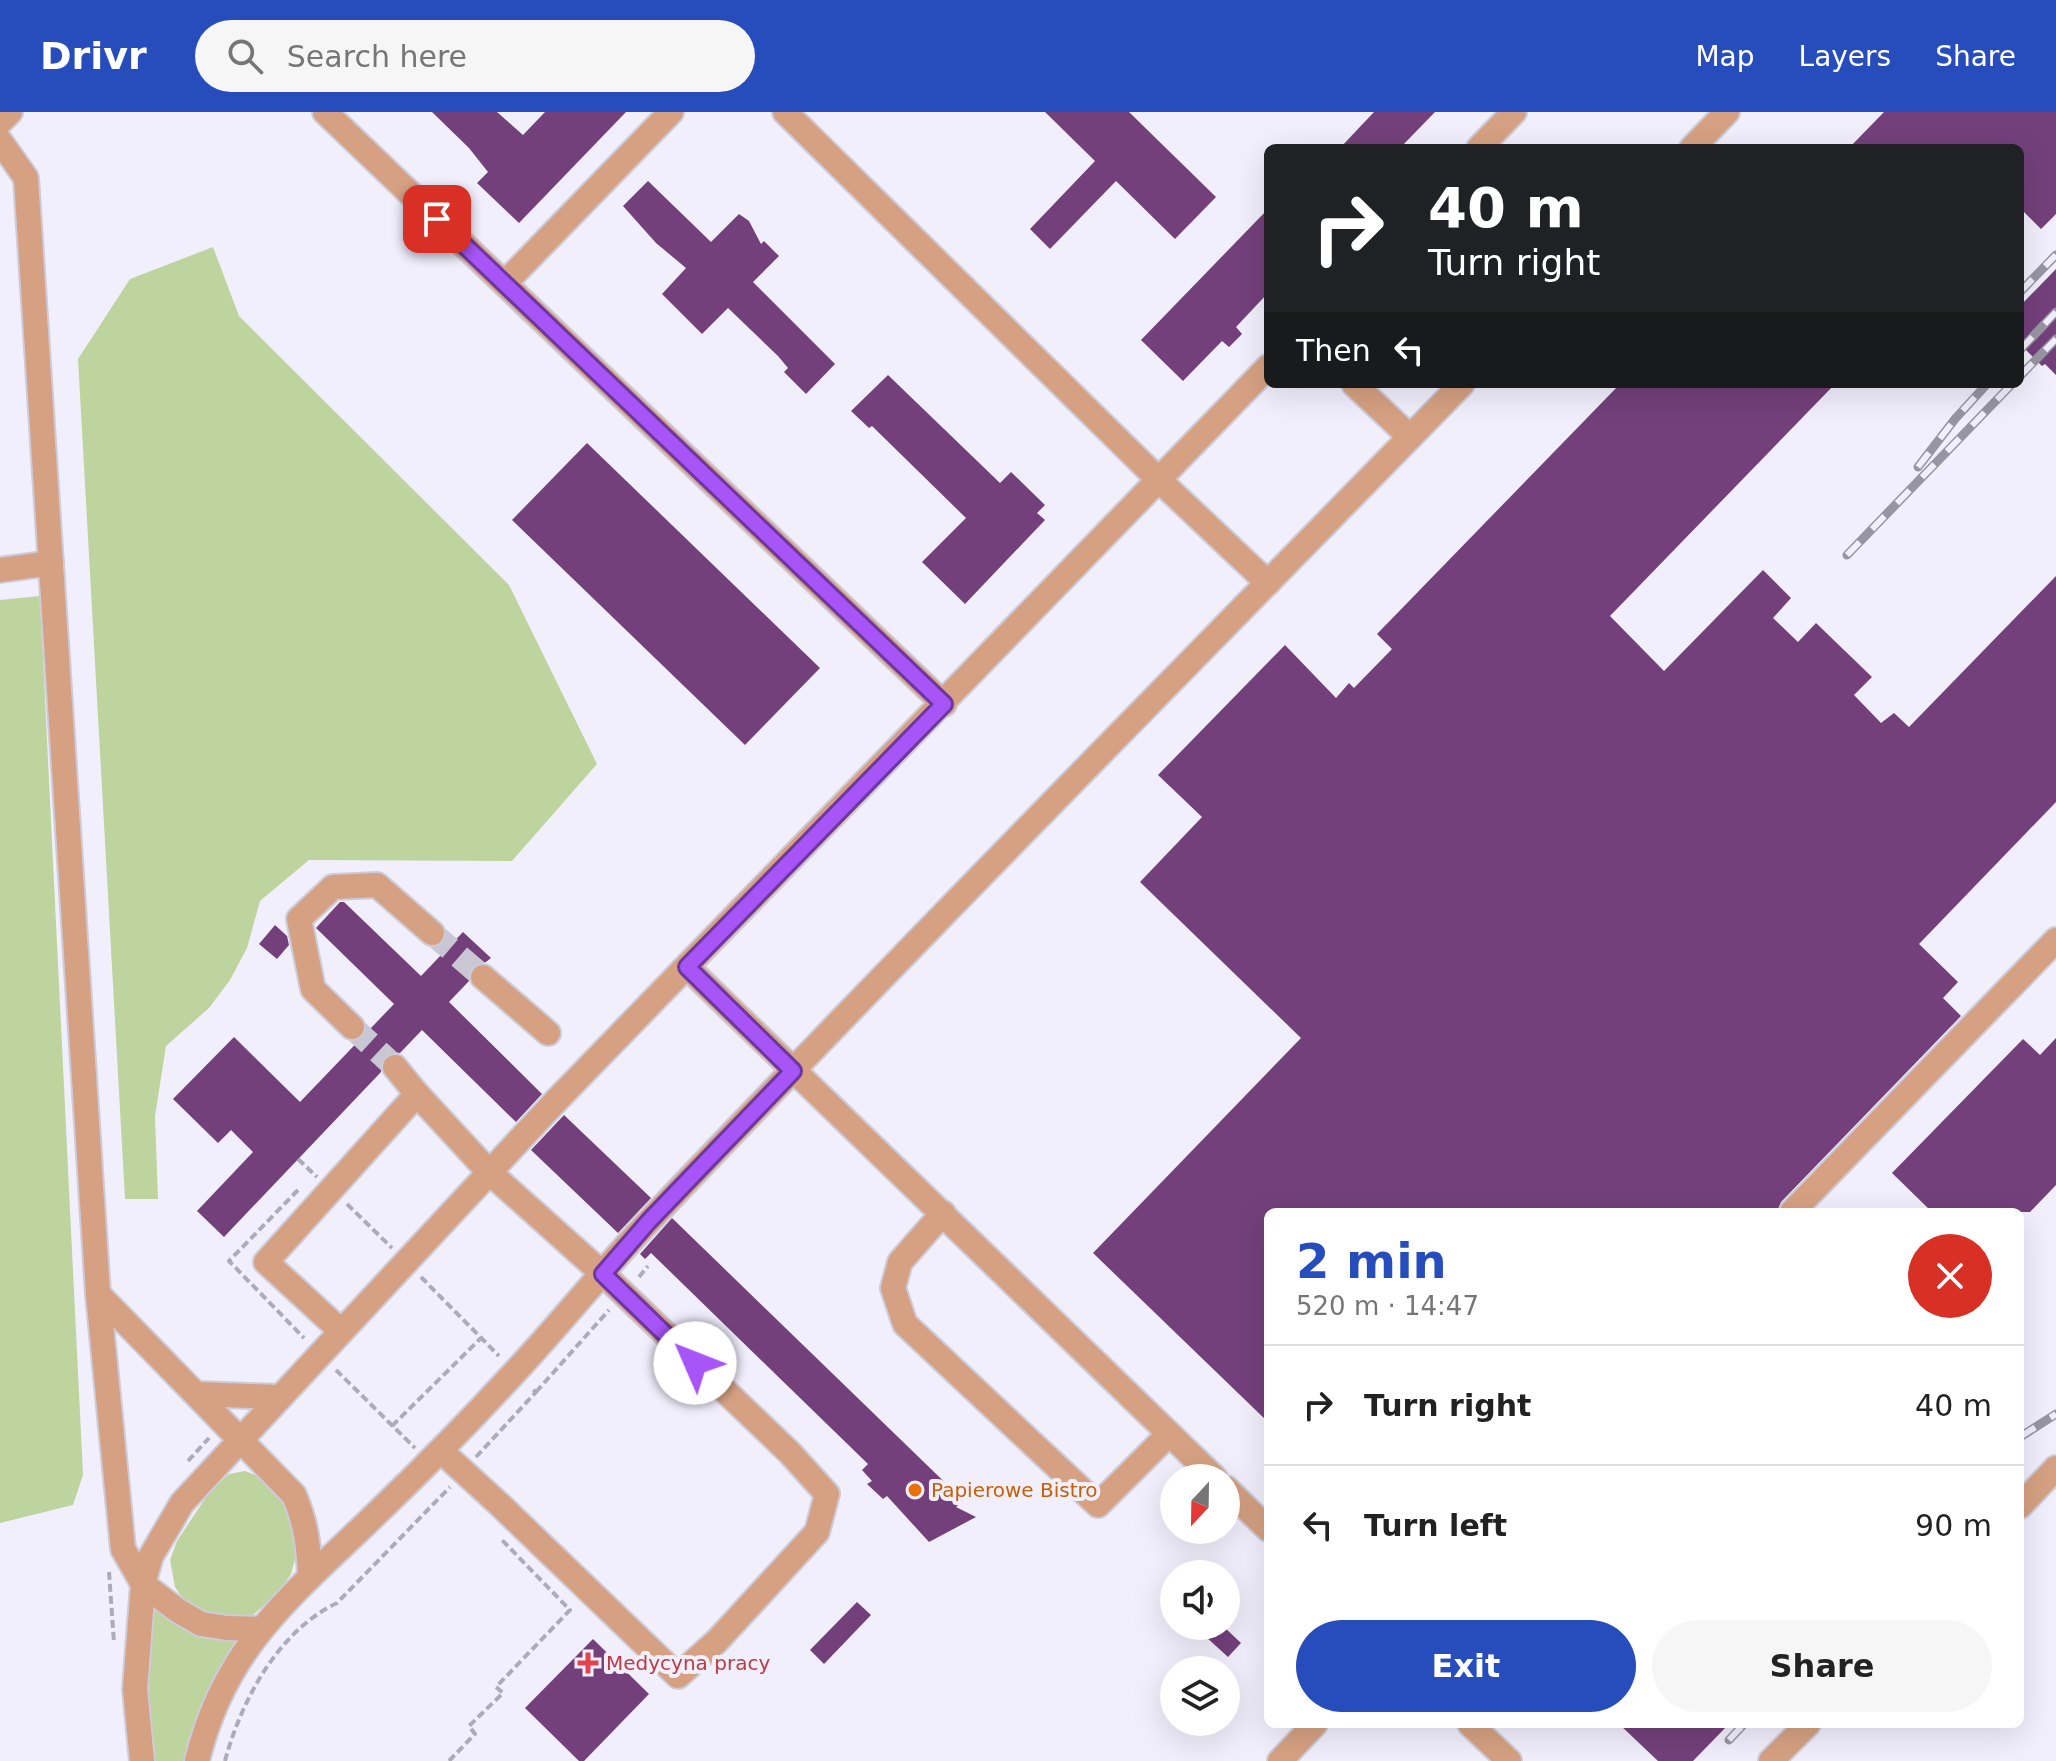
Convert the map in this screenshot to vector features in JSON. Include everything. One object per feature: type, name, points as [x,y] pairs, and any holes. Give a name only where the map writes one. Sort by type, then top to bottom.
[{"type":"lane","points":[[0,122],[10,112]]},
{"type":"lane","points":[[325,112],[944,704]]},
{"type":"lane","points":[[505,283],[671,112]]},
{"type":"lane","points":[[785,112],[1268,583]]},
{"type":"lane","points":[[1483,144],[1514,112]]},
{"type":"lane","points":[[1696,144],[1727,112]]},
{"type":"lane","points":[[0,141],[26,178],[98,1294],[123,1549],[143,1584],[177,1610],[201,1624],[260,1629]]},
{"type":"lane","points":[[142,1761],[135,1689],[143,1584],[151,1556],[182,1503],[489,1172],[1264,371]]},
{"type":"lane","points":[[1358,388],[1410,437]]},
{"type":"lane","points":[[197,1761],[206,1723],[219,1695],[232,1668],[260,1629],[441,1451],[649,1221],[1458,388]]},
{"type":"lane","points":[[0,570],[51,563]]},
{"type":"lane","points":[[352,1027],[313,989],[299,919],[333,887],[377,885],[432,933]]},
{"type":"lane","points":[[1796,1208],[2056,940]]},
{"type":"lane","points":[[687,967],[1200,1464]]},
{"type":"lane","points":[[483,977],[548,1033]]},
{"type":"lane","points":[[395,1067],[489,1172],[603,1274],[790,1453],[827,1494],[817,1532],[717,1641],[678,1676],[441,1451]]},
{"type":"lane","points":[[341,1331],[266,1262],[417,1094]]},
{"type":"lane","points":[[943,1213],[900,1262],[893,1288],[905,1324],[1098,1505],[1169,1434]]},
{"type":"lane","points":[[98,1294],[294,1495],[309,1541],[310,1577]]},
{"type":"lane","points":[[198,1394],[279,1397]]},
{"type":"lane","points":[[2024,1502],[2056,1468]]},
{"type":"lane","points":[[1240,1502],[1264,1525]]},
{"type":"lane","points":[[1280,1761],[1311,1728]]},
{"type":"lane","points":[[1474,1728],[1509,1761]]},
{"type":"lane","points":[[1771,1761],[1804,1728]]},
{"type":"path","points":[[536,1392],[648,1266]]},
{"type":"path","points":[[392,1426],[481,1338]]},
{"type":"path","points":[[225,1761],[234,1729],[264,1672],[304,1623],[337,1603],[452,1485],[456,1494]]},
{"type":"path","points":[[449,1761],[475,1734],[469,1726],[503,1693],[496,1687],[570,1610],[498,1536]]},
{"type":"green space","points":[[213,247],[239,316],[509,585],[597,764],[512,861],[309,860],[260,901],[247,948],[230,980],[209,1008],[166,1046],[155,1116],[158,1199],[125,1199],[78,359],[130,279]]},
{"type":"green space","points":[[40,596],[83,1475],[73,1505],[0,1523],[0,600]]},
{"type":"green space","points":[[245,1471],[263,1478],[281,1494],[297,1534],[296,1556],[291,1574],[281,1589],[252,1616],[233,1620],[199,1611],[183,1599],[175,1587],[170,1560],[177,1541],[210,1491],[229,1474]]},
{"type":"green space","points":[[156,1599],[240,1637],[206,1696],[185,1761],[154,1761],[148,1680]]},
{"type":"building","points":[[432,112],[497,112],[523,135],[545,112],[626,112],[519,223],[477,183],[488,172],[469,148]]},
{"type":"building","points":[[1045,112],[1129,112],[1216,197],[1175,239],[1116,181],[1050,249],[1030,229],[1095,161]]},
{"type":"building","points":[[1374,112],[1435,112],[1404,144],[1344,144]]},
{"type":"building","points":[[1884,112],[2056,112],[2056,214],[2041,229],[2024,212],[2024,144],[1853,144]]},
{"type":"building","points":[[648,181],[711,242],[739,214],[749,221],[761,244],[764,241],[779,256],[753,282],[835,364],[806,394],[784,372],[788,368],[778,356],[728,308],[702,334],[662,294],[686,268],[656,243],[623,206]]},
{"type":"building","points":[[1264,213],[1264,297],[1236,327],[1242,334],[1229,347],[1222,341],[1183,381],[1141,340]]},
{"type":"building","points":[[2056,269],[2056,375],[2024,348],[2024,302]]},
{"type":"building","points":[[888,375],[1000,483],[1011,472],[1045,505],[1037,513],[1045,520],[965,604],[922,562],[966,518],[872,426],[869,428],[851,411]]},
{"type":"building","points":[[1616,388],[1831,388],[1610,616],[1664,671],[1763,570],[1791,598],[1773,618],[1798,642],[1816,623],[1872,677],[1854,695],[1881,723],[1894,713],[1909,727],[2056,576],[2056,802],[1919,944],[1958,982],[1943,998],[1961,1016],[1779,1208],[1264,1208],[1264,1418],[1093,1253],[1301,1038],[1140,882],[1202,817],[1158,775],[1285,645],[1336,698],[1349,683],[1354,688],[1392,649],[1377,634]]},
{"type":"building","points":[[587,443],[820,668],[745,745],[512,520]]},
{"type":"building","points":[[340,902],[344,902],[421,976],[463,932],[491,958],[472,967],[469,981],[449,1002],[542,1094],[516,1122],[422,1030],[400,1053],[392,1052],[385,1056],[381,1062],[381,1072],[224,1237],[197,1211],[253,1152],[231,1130],[218,1143],[173,1099],[234,1037],[300,1102],[394,1004],[316,928]]},
{"type":"building","points":[[275,925],[287,936],[289,945],[277,959],[259,944]]},
{"type":"building","points":[[2056,1038],[2056,1185],[2030,1212],[2024,1212],[2024,1208],[1928,1208],[1892,1173],[2023,1039],[2040,1055]]},
{"type":"building","points":[[564,1115],[651,1198],[618,1233],[531,1150]]},
{"type":"building","points":[[672,1218],[963,1500],[956,1507],[976,1517],[929,1542],[887,1496],[883,1499],[867,1484],[872,1481],[862,1470],[868,1464],[651,1253],[645,1259],[640,1254]]},
{"type":"building","points":[[857,1602],[871,1615],[824,1664],[810,1650]]},
{"type":"building","points":[[593,1639],[649,1694],[584,1761],[579,1761],[525,1708]]},
{"type":"building","points":[[1209,1640],[1238,1640],[1241,1643],[1227,1656]]},
{"type":"building","points":[[1623,1728],[1725,1728],[1693,1761],[1658,1761]]},
{"type":"tunnel","points":[[432,933],[483,977]]},
{"type":"tunnel","points":[[352,1027],[395,1067]]},
{"type":"railway","points":[[2024,288],[2056,255]]},
{"type":"railway","points":[[2024,346],[2056,312]]},
{"type":"railway","points":[[2024,372],[2056,339]]},
{"type":"railway","points":[[1918,467],[1983,388]]},
{"type":"railway","points":[[1847,555],[2008,388]]},
{"type":"railway","points":[[2024,1434],[2056,1414]]},
{"type":"railway","points":[[1729,1740],[1740,1728]]},
{"type":"place","name":"Papierowe Bistro","points":[[915,1490]]},
{"type":"place","name":"Medycyna pracy","points":[[588,1663]]},
{"type":"route","points":[[437,219],[944,704],[687,967],[793,1071],[649,1221],[603,1274],[695,1363]]}]
